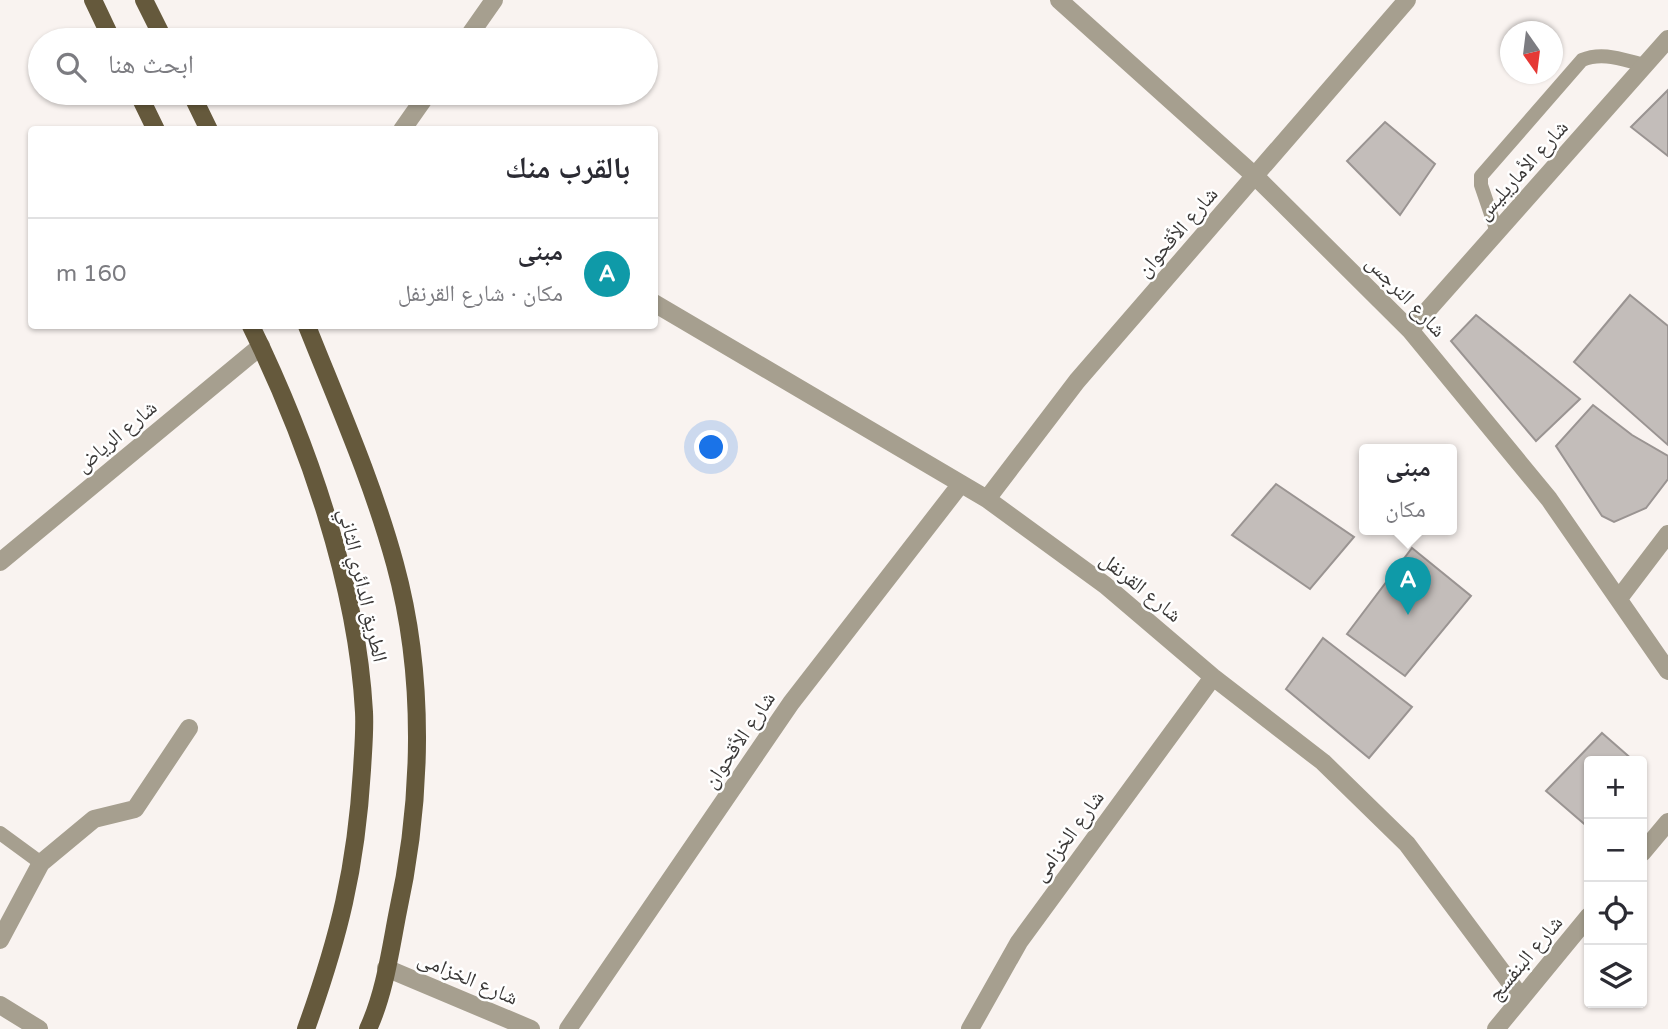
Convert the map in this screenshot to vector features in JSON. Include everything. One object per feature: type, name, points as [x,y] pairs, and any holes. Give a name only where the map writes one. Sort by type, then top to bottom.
[{"type":"main road","points":[[93,0],[106,28]]},
{"type":"main road","points":[[144,0],[158,28]]},
{"type":"main road","points":[[144,105],[154,126]]},
{"type":"main road","points":[[197,105],[207,126]]},
{"type":"main road","name":"الطريق الدائري الثاني","points":[[252,329],[326,518],[358,643],[365,715],[356,845],[345,909],[332,957],[306,1029]]},
{"type":"main road","name":"الطريق الدائري الثاني","points":[[308,329],[375,499],[396,565],[412,646],[417,744],[406,877],[386,968],[368,1029]]},
{"type":"street","points":[[474,28],[494,0]]},
{"type":"street","name":"شارع النرجس","points":[[1059,0],[1256,177],[1410,330],[1549,499],[1620,597],[1668,671]]},
{"type":"street","name":"شارع الأقحوان","points":[[987,499],[1077,381],[1407,0]]},
{"type":"street","name":"شارع الأماريليس","points":[[1410,330],[1668,40]]},
{"type":"street","points":[[405,126],[420,105]]},
{"type":"street","name":"شارع القرنفل","points":[[658,305],[987,499],[1105,585],[1213,677],[1323,762],[1407,844],[1521,997]]},
{"type":"street","name":"شارع الرياض","points":[[0,562],[261,346]]},
{"type":"street","name":"شارع الأقحوان","points":[[568,1029],[791,704],[960,485]]},
{"type":"street","points":[[1620,597],[1668,534]]},
{"type":"street","name":"شارع الخزامى","points":[[970,1029],[1019,942],[1213,677]]},
{"type":"street","points":[[2,933],[41,863],[94,819],[135,809],[189,728]]},
{"type":"street","points":[[1647,847],[1668,822]]},
{"type":"street","name":"شارع البنفسج","points":[[1496,1029],[1584,922]]},
{"type":"street","name":"شارع الخزامى","points":[[386,968],[531,1029]]},
{"type":"street","points":[[3,1012],[39,1029]]},
{"type":"lane","points":[[1497,232],[1480,185],[1480,176],[1582,60],[1594,55],[1604,55],[1645,65]]},
{"type":"lane","points":[[0,833],[41,863]]},
{"type":"building","points":[[1668,90],[1668,156],[1631,127]]},
{"type":"building","points":[[1385,122],[1435,164],[1400,215],[1347,161]]},
{"type":"building","points":[[1630,295],[1668,326],[1668,445],[1574,362]]},
{"type":"building","points":[[1476,315],[1580,399],[1536,441],[1451,341]]},
{"type":"building","points":[[1593,405],[1632,435],[1668,456],[1668,479],[1646,508],[1614,522],[1602,516],[1556,446]]},
{"type":"building","points":[[1276,484],[1354,537],[1310,589],[1232,535]]},
{"type":"building","points":[[1412,548],[1471,596],[1405,676],[1347,634]]},
{"type":"building","points":[[1323,638],[1412,707],[1369,758],[1286,689]]},
{"type":"building","points":[[1602,733],[1628,756],[1584,756],[1584,824],[1546,791]]},
{"type":"place","name":"مبنى","points":[[1408,615]]}]
